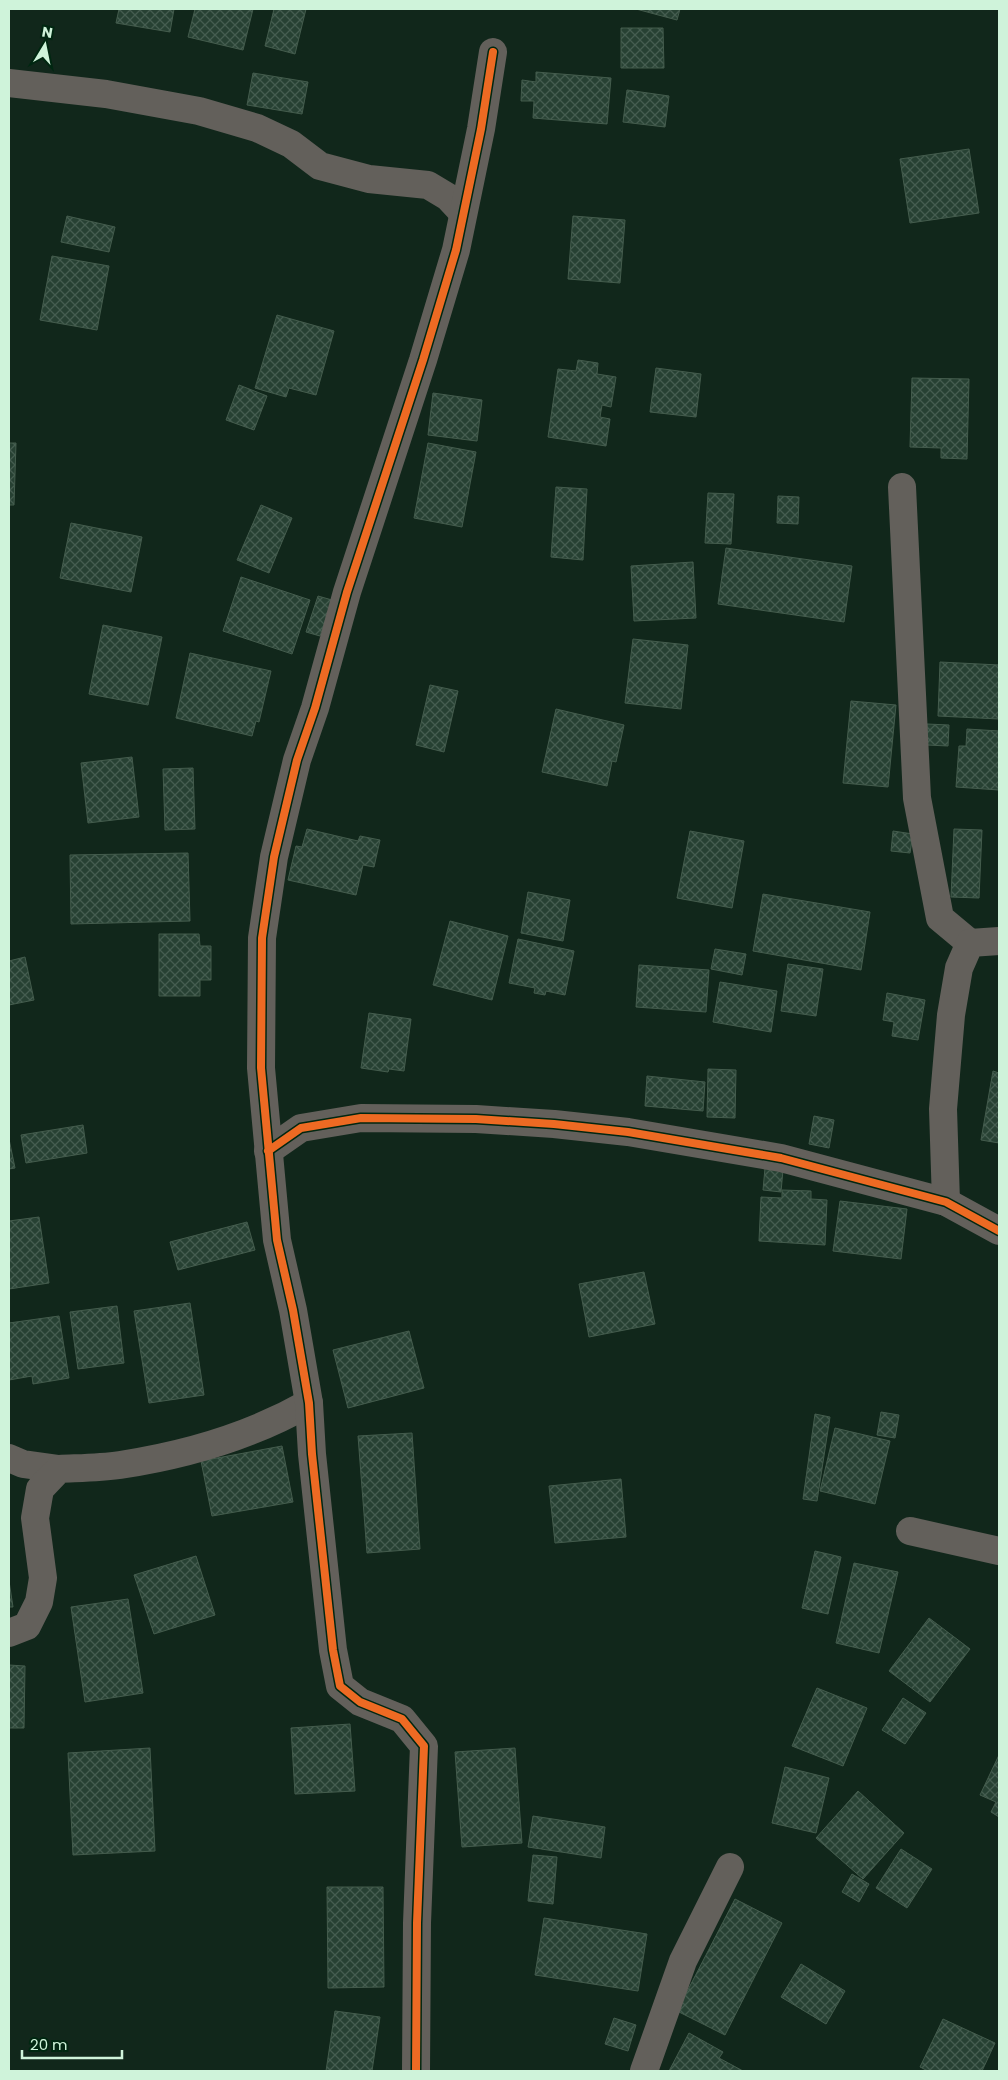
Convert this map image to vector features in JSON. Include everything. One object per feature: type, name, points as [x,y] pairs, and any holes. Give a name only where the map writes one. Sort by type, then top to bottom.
[{"type":"street","points":[[416,2071],[417,1923],[424,1746],[402,1719],[360,1702],[340,1686],[333,1650],[312,1454],[309,1403],[293,1310],[277,1240],[261,1068],[262,938],[274,857],[297,760],[315,708],[347,592],[423,360],[456,250],[462,212],[482,129],[493,52]]},
{"type":"street","points":[[9,83],[106,94],[199,111],[249,125],[291,144],[320,166],[370,179],[428,185],[448,197],[462,212]]},
{"type":"street","points":[[902,487],[917,798],[940,918],[970,943],[999,941]]},
{"type":"street","points":[[946,1202],[943,1109],[951,1015],[959,968],[970,943]]},
{"type":"street","points":[[268,1151],[301,1128],[361,1118],[476,1119],[554,1124],[628,1132],[781,1158],[946,1202],[999,1231]]},
{"type":"street","points":[[9,1458],[23,1464],[59,1469],[119,1465],[197,1450],[278,1420],[309,1403]]},
{"type":"street","points":[[9,1633],[27,1626],[39,1602],[43,1578],[35,1518],[40,1489],[59,1469]]},
{"type":"street","points":[[910,1532],[999,1551]]},
{"type":"street","points":[[644,2071],[682,1961],[730,1867]]},
{"type":"building","points":[[119,9],[174,9],[170,32],[116,23]]},
{"type":"building","points":[[195,9],[253,9],[243,50],[188,37]]},
{"type":"building","points":[[274,9],[306,9],[295,54],[265,46]]},
{"type":"building","points":[[636,9],[680,9],[677,20]]},
{"type":"building","points":[[621,28],[663,28],[664,68],[621,68]]},
{"type":"building","points":[[536,72],[611,78],[607,124],[533,118],[534,101],[521,101],[522,80],[536,82]]},
{"type":"building","points":[[253,73],[308,82],[302,114],[247,105]]},
{"type":"building","points":[[627,90],[669,96],[665,127],[623,122]]},
{"type":"building","points":[[969,149],[979,213],[910,223],[900,159]]},
{"type":"building","points":[[67,216],[115,227],[109,252],[61,242]]},
{"type":"building","points":[[573,216],[625,220],[620,283],[568,279]]},
{"type":"building","points":[[52,256],[109,266],[97,330],[40,320]]},
{"type":"building","points":[[277,315],[334,331],[316,395],[289,388],[286,397],[255,388]]},
{"type":"building","points":[[578,360],[598,363],[597,374],[616,377],[611,407],[602,405],[600,417],[610,419],[606,446],[548,437],[558,369],[576,371]]},
{"type":"building","points":[[656,368],[701,374],[696,417],[650,412]]},
{"type":"building","points":[[912,378],[969,379],[967,459],[941,458],[941,448],[910,447]]},
{"type":"building","points":[[239,385],[267,396],[254,430],[226,420]]},
{"type":"building","points":[[433,393],[482,400],[477,441],[428,435]]},
{"type":"building","points":[[9,443],[16,443],[14,505],[9,505]]},
{"type":"building","points":[[428,443],[476,452],[462,527],[414,518]]},
{"type":"building","points":[[556,487],[587,489],[583,560],[551,557]]},
{"type":"building","points":[[708,493],[734,494],[731,544],[705,543]]},
{"type":"building","points":[[778,496],[799,497],[798,524],[777,523]]},
{"type":"building","points":[[261,505],[292,518],[269,573],[237,560]]},
{"type":"building","points":[[71,523],[142,537],[131,592],[60,578]]},
{"type":"building","points":[[726,548],[852,566],[844,622],[718,604]]},
{"type":"building","points":[[693,562],[696,618],[634,621],[631,566]]},
{"type":"building","points":[[241,577],[310,600],[292,654],[223,631]]},
{"type":"building","points":[[318,596],[332,600],[320,636],[306,632]]},
{"type":"building","points":[[103,625],[162,637],[148,705],[89,694]]},
{"type":"building","points":[[633,639],[688,645],[681,709],[625,703]]},
{"type":"building","points":[[190,653],[271,671],[259,722],[256,721],[252,736],[176,718]]},
{"type":"building","points":[[940,662],[999,665],[999,719],[938,716]]},
{"type":"building","points":[[430,685],[458,691],[444,752],[416,745]]},
{"type":"building","points":[[851,701],[896,705],[888,787],[843,783]]},
{"type":"building","points":[[556,709],[624,725],[616,762],[612,761],[607,786],[542,772]]},
{"type":"building","points":[[927,724],[949,725],[948,746],[927,745]]},
{"type":"building","points":[[967,729],[999,731],[999,790],[956,787],[959,746],[966,746]]},
{"type":"building","points":[[132,757],[139,817],[88,823],[81,763]]},
{"type":"building","points":[[193,768],[195,829],[165,830],[163,769]]},
{"type":"building","points":[[307,829],[358,841],[360,836],[380,840],[374,867],[363,865],[356,895],[288,880],[296,846],[302,847]]},
{"type":"building","points":[[954,829],[982,830],[979,898],[951,897]]},
{"type":"building","points":[[690,831],[744,841],[732,908],[677,898]]},
{"type":"building","points":[[893,831],[913,834],[910,853],[891,851]]},
{"type":"building","points":[[188,853],[190,921],[71,924],[70,855]]},
{"type":"building","points":[[528,892],[570,900],[563,941],[521,933]]},
{"type":"building","points":[[763,894],[870,912],[861,970],[753,951]]},
{"type":"building","points":[[450,921],[508,936],[492,1000],[433,985]]},
{"type":"building","points":[[159,934],[199,934],[200,946],[211,946],[211,980],[200,980],[200,996],[159,996]]},
{"type":"building","points":[[518,939],[574,951],[565,995],[546,991],[545,995],[534,993],[535,988],[509,983]]},
{"type":"building","points":[[715,949],[746,954],[742,975],[711,969]]},
{"type":"building","points":[[25,957],[34,1000],[9,1005],[9,961]]},
{"type":"building","points":[[788,964],[823,969],[816,1016],[781,1011]]},
{"type":"building","points":[[639,965],[709,970],[706,1012],[636,1007]]},
{"type":"building","points":[[720,982],[777,991],[771,1032],[713,1022]]},
{"type":"building","points":[[887,993],[925,1000],[918,1040],[892,1036],[894,1022],[883,1020]]},
{"type":"building","points":[[369,1013],[411,1019],[404,1071],[389,1069],[388,1072],[361,1068]]},
{"type":"building","points":[[708,1069],[736,1070],[735,1118],[707,1117]]},
{"type":"building","points":[[993,1071],[999,1073],[999,1143],[981,1140]]},
{"type":"building","points":[[647,1076],[705,1082],[703,1111],[645,1106]]},
{"type":"building","points":[[814,1116],[834,1120],[829,1148],[809,1144]]},
{"type":"building","points":[[83,1125],[87,1153],[26,1163],[21,1135]]},
{"type":"building","points":[[9,1139],[15,1168],[9,1169]]},
{"type":"building","points":[[765,1168],[783,1170],[781,1192],[763,1190]]},
{"type":"building","points":[[782,1190],[811,1191],[811,1199],[827,1200],[825,1245],[759,1241],[761,1197],[782,1198]]},
{"type":"building","points":[[840,1201],[907,1209],[901,1259],[833,1251]]},
{"type":"building","points":[[39,1217],[49,1283],[9,1289],[9,1221]]},
{"type":"building","points":[[247,1222],[255,1250],[178,1270],[170,1242]]},
{"type":"building","points":[[644,1272],[655,1324],[589,1337],[579,1284]]},
{"type":"building","points":[[190,1303],[204,1395],[149,1403],[134,1311]]},
{"type":"building","points":[[117,1306],[124,1363],[78,1369],[70,1312]]},
{"type":"building","points":[[59,1316],[69,1378],[33,1384],[32,1376],[9,1380],[9,1323]]},
{"type":"building","points":[[409,1331],[424,1388],[348,1408],[333,1350]]},
{"type":"building","points":[[881,1412],[899,1415],[895,1438],[877,1435]]},
{"type":"building","points":[[815,1414],[830,1417],[817,1501],[803,1499]]},
{"type":"building","points":[[835,1428],[890,1441],[875,1504],[820,1491]]},
{"type":"building","points":[[412,1433],[420,1549],[367,1553],[358,1436]]},
{"type":"building","points":[[282,1446],[293,1502],[212,1516],[201,1461]]},
{"type":"building","points":[[621,1479],[626,1537],[555,1543],[549,1486]]},
{"type":"building","points":[[815,1551],[841,1557],[828,1614],[802,1608]]},
{"type":"building","points":[[196,1556],[215,1615],[154,1634],[134,1575]]},
{"type":"building","points":[[854,1563],[898,1572],[879,1653],[836,1643]]},
{"type":"building","points":[[9,1581],[13,1607],[9,1607]]},
{"type":"building","points":[[128,1599],[143,1693],[85,1702],[71,1607]]},
{"type":"building","points":[[929,1618],[970,1649],[930,1702],[889,1671]]},
{"type":"building","points":[[9,1665],[25,1666],[24,1728],[9,1728]]},
{"type":"building","points":[[817,1688],[867,1708],[843,1766],[792,1746]]},
{"type":"building","points":[[903,1698],[926,1713],[905,1744],[882,1730]]},
{"type":"building","points":[[350,1724],[355,1791],[295,1794],[291,1728]]},
{"type":"building","points":[[150,1748],[155,1851],[73,1855],[68,1753]]},
{"type":"building","points":[[515,1748],[522,1843],[462,1847],[455,1752]]},
{"type":"building","points":[[999,1755],[999,1817],[991,1812],[996,1802],[980,1795]]},
{"type":"building","points":[[785,1767],[829,1778],[816,1833],[772,1823]]},
{"type":"building","points":[[858,1791],[904,1833],[863,1879],[816,1838]]},
{"type":"building","points":[[533,1816],[605,1827],[601,1858],[528,1847]]},
{"type":"building","points":[[901,1849],[932,1869],[907,1908],[876,1888]]},
{"type":"building","points":[[533,1855],[557,1857],[553,1904],[528,1901]]},
{"type":"building","points":[[852,1874],[869,1884],[859,1902],[842,1892]]},
{"type":"building","points":[[327,1887],[383,1887],[384,1987],[328,1988]]},
{"type":"building","points":[[735,1899],[782,1923],[725,2035],[677,2011]]},
{"type":"building","points":[[544,1918],[647,1934],[638,1991],[535,1975]]},
{"type":"building","points":[[801,1964],[845,1991],[826,2024],[781,1997]]},
{"type":"building","points":[[335,2011],[380,2017],[372,2071],[326,2071]]},
{"type":"building","points":[[614,2018],[636,2025],[628,2051],[605,2044]]},
{"type":"building","points":[[943,2019],[995,2043],[982,2071],[928,2071],[920,2067]]},
{"type":"building","points":[[689,2033],[723,2052],[719,2058],[743,2071],[669,2071]]},
{"type":"cycle path","points":[[416,2071],[417,1923],[424,1746],[402,1719],[360,1702],[340,1686],[333,1650],[312,1454],[309,1403],[293,1310],[277,1240],[261,1068],[262,938],[274,857],[297,760],[315,708],[347,592],[423,360],[456,250],[481,129],[493,52]]},
{"type":"cycle path","points":[[268,1151],[301,1128],[361,1118],[476,1119],[554,1124],[628,1132],[781,1158],[946,1202],[999,1231]]}]
